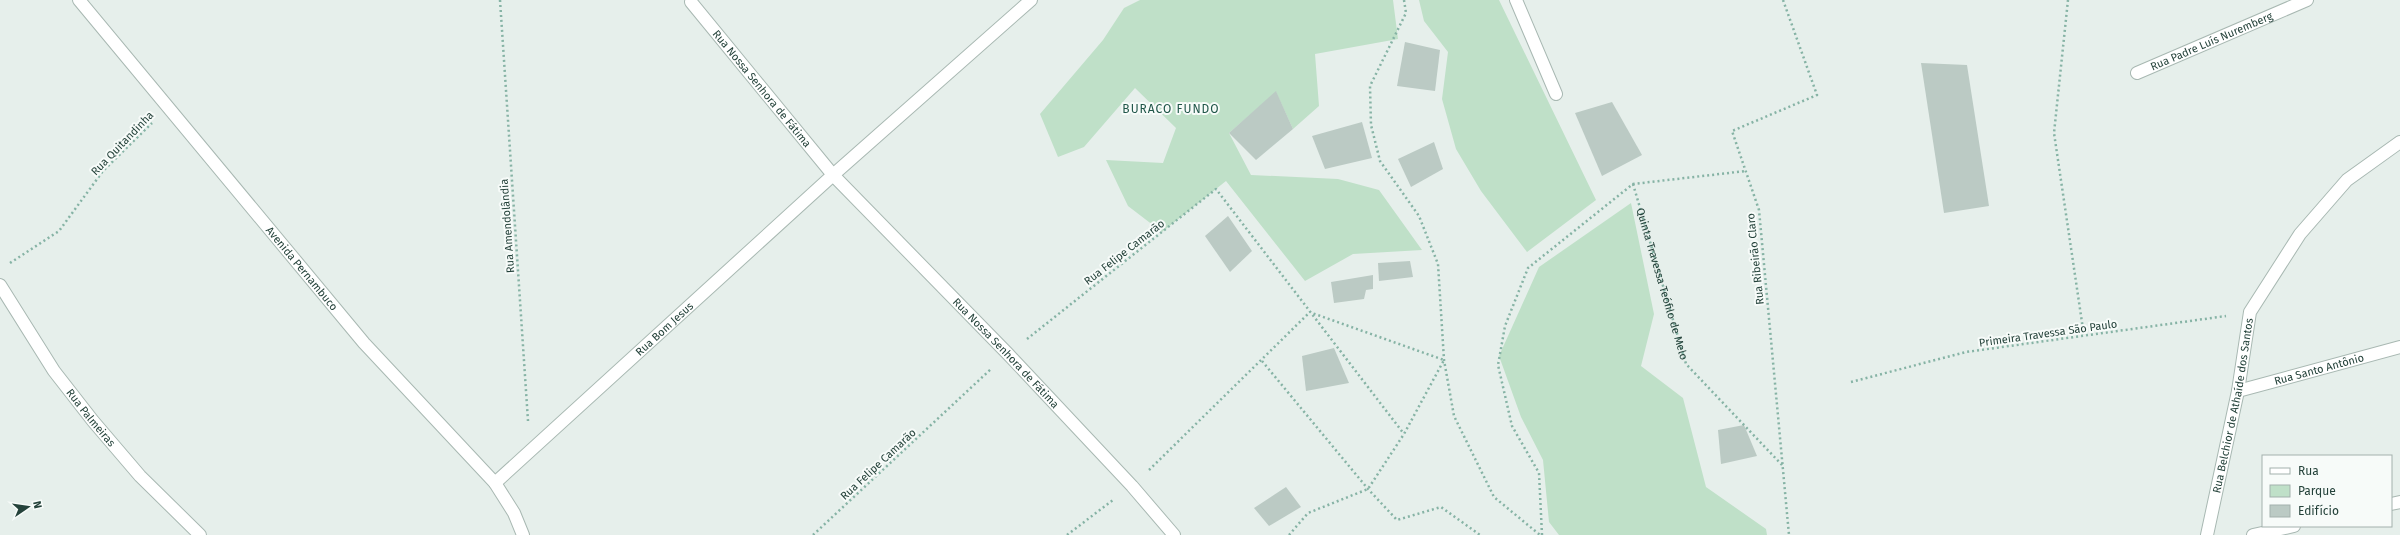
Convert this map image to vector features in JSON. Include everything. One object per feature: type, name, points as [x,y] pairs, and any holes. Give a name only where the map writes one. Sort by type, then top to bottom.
[{"type":"street","name":"Avenida Pernambuco","points":[[79,0],[364,343],[495,483],[514,513],[523,535]]},
{"type":"street","points":[[833,175],[1031,0]]},
{"type":"street","points":[[1516,0],[1556,94]]},
{"type":"street","name":"Rua Padre Luís Nuremberg","points":[[2137,73],[2307,0]]},
{"type":"street","name":"Rua Nossa Senhora de Fátima","points":[[691,2],[833,175],[1008,354],[1132,486],[1174,535]]},
{"type":"street","name":"Rua Belchior de Athaíde dos Santos","points":[[2207,535],[2238,391],[2250,312],[2300,234],[2347,180],[2400,142]]},
{"type":"street","name":"Rua Bom Jesus","points":[[495,483],[833,175]]},
{"type":"street","name":"Rua Palmeiras","points":[[0,285],[54,371],[93,421],[140,476],[200,535]]},
{"type":"street","name":"Rua Santo Antônio","points":[[2238,391],[2400,348]]},
{"type":"street","points":[[2254,535],[2290,527]]},
{"type":"path","name":"Rua Amendolândia","points":[[500,0],[530,451]]},
{"type":"path","points":[[1404,0],[1406,13],[1370,86],[1371,125],[1380,161],[1419,216],[1438,264],[1444,360],[1454,416],[1494,497],[1541,535]]},
{"type":"path","name":"Rua Ribeirão Claro","points":[[1782,0],[1817,95],[1732,131],[1759,210],[1789,535]]},
{"type":"path","points":[[2068,0],[2054,133],[2084,336]]},
{"type":"path","name":"Rua Quitandinha","points":[[6,265],[59,231],[103,171],[168,108]]},
{"type":"path","points":[[1541,535],[1539,473],[1512,426],[1498,365],[1505,326],[1528,268],[1633,184],[1746,172]]},
{"type":"path","name":"Quinta Travessa Teófilo de Melo","points":[[1633,184],[1686,364],[1782,465]]},
{"type":"path","name":"Rua Felipe Camarão","points":[[813,535],[1008,354],[1216,189],[1404,434]]},
{"type":"path","points":[[1193,427],[1262,361],[1310,312],[1444,360]]},
{"type":"path","name":"Primeira Travessa São Paulo","points":[[1850,382],[1966,352],[2250,312]]},
{"type":"path","points":[[1289,535],[1308,513],[1368,489],[1404,434],[1444,360]]},
{"type":"path","points":[[1262,361],[1368,489],[1397,520],[1441,506],[1480,535]]},
{"type":"green space","points":[[1140,0],[1393,0],[1398,39],[1315,54],[1319,106],[1293,129],[1276,92],[1229,133],[1251,175],[1338,179],[1379,190],[1422,250],[1353,254],[1305,281],[1226,181],[1162,232],[1128,206],[1106,160],[1163,163],[1176,128],[1135,88],[1084,147],[1058,157],[1040,114],[1103,40],[1124,8]]},
{"type":"green space","points":[[1419,0],[1499,0],[1596,200],[1527,252],[1481,191],[1456,149],[1442,99],[1448,52],[1424,21]]},
{"type":"green space","points":[[1631,203],[1654,314],[1641,366],[1683,398],[1706,487],[1766,529],[1767,535],[1559,535],[1549,522],[1543,460],[1521,417],[1499,356],[1539,267]]},
{"type":"building","points":[[1405,42],[1440,50],[1435,91],[1397,86]]},
{"type":"building","points":[[1921,63],[1967,65],[1989,206],[1944,213]]},
{"type":"building","points":[[1276,91],[1293,129],[1256,160],[1229,133]]},
{"type":"building","points":[[1612,102],[1642,155],[1602,176],[1575,113]]},
{"type":"building","points":[[1362,122],[1372,158],[1325,169],[1312,136]]},
{"type":"building","points":[[1434,142],[1443,169],[1411,187],[1398,159]]},
{"type":"building","points":[[1228,216],[1252,251],[1230,272],[1205,236]]},
{"type":"building","points":[[1410,261],[1413,277],[1379,281],[1378,263]]},
{"type":"building","points":[[1373,275],[1373,289],[1366,290],[1364,299],[1334,303],[1331,282]]},
{"type":"building","points":[[1334,348],[1349,383],[1306,391],[1302,356]]},
{"type":"building","points":[[1744,425],[1757,456],[1721,464],[1718,430]]},
{"type":"building","points":[[1286,487],[1301,507],[1269,526],[1254,508]]},
{"type":"district","name":"BURACO FUNDO","points":[[1171,109]]}]
